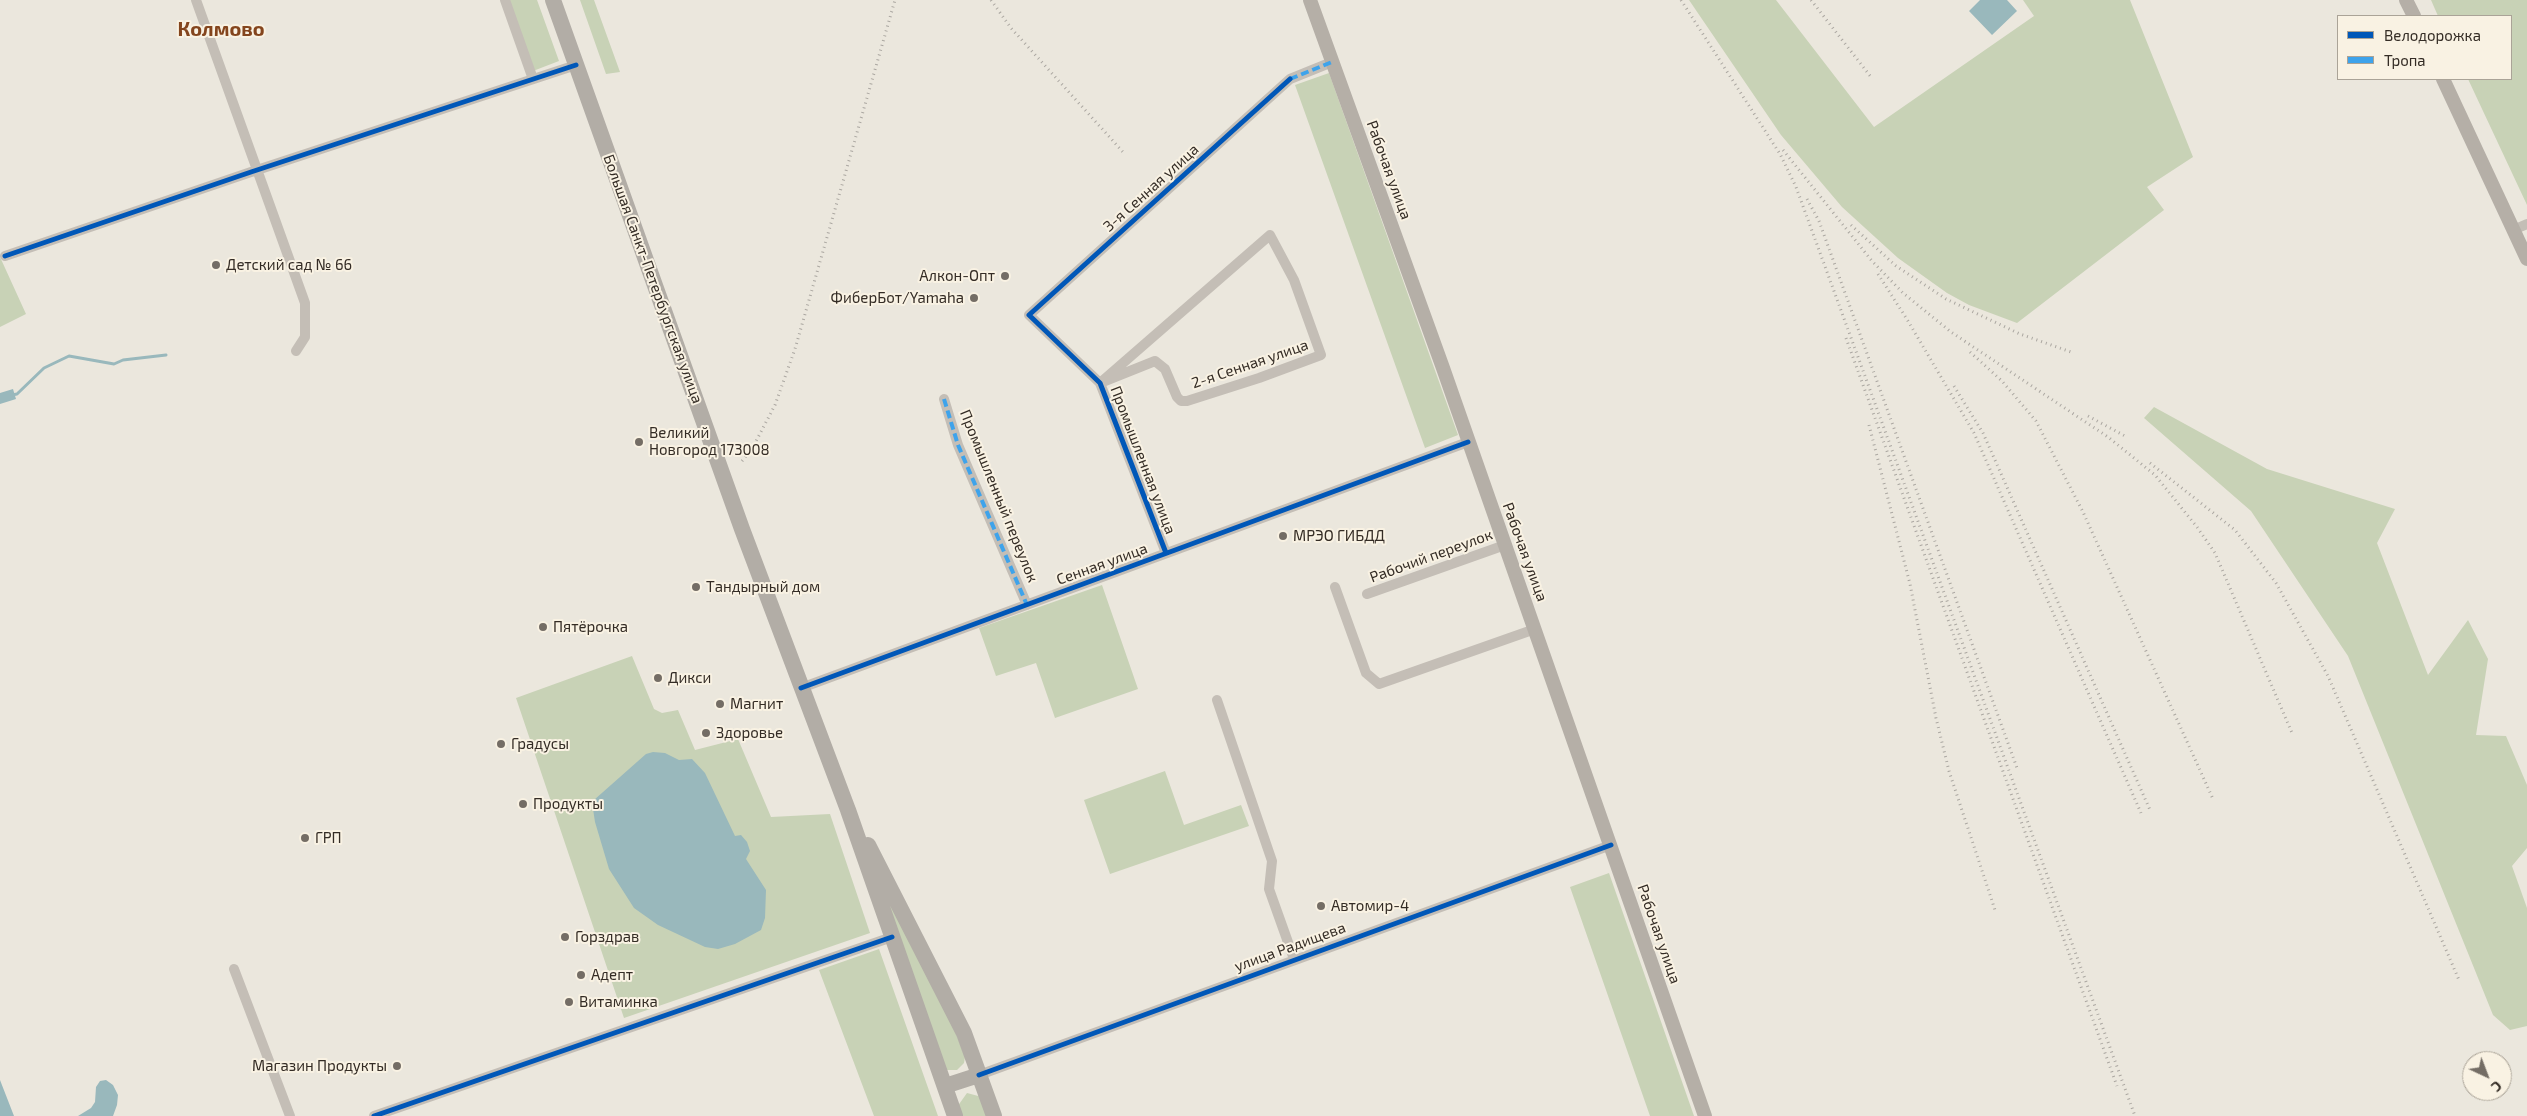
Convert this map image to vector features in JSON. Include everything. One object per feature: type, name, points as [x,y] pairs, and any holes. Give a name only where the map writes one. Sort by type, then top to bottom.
[{"type":"main road","name":"Большая Санкт-Петербургская улица","points":[[553,0],[801,688],[848,810],[955,1116]]},
{"type":"main road","name":"Рабочая улица","points":[[1310,0],[1535,629],[1705,1116]]},
{"type":"main road","points":[[2406,0],[2414,15]]},
{"type":"main road","points":[[2443,80],[2527,259]]},
{"type":"main road","name":"Большая Санкт-Петербургская улица","points":[[848,810],[877,860],[964,1033],[994,1116]]},
{"type":"main road","points":[[945,1086],[979,1075]]},
{"type":"street","points":[[196,0],[305,303],[305,337],[296,351]]},
{"type":"street","points":[[505,0],[534,78]]},
{"type":"street","name":"3-я Сенная улица","points":[[1029,315],[1290,79],[1332,62]]},
{"type":"street","points":[[5,256],[257,170],[576,65]]},
{"type":"street","points":[[2513,230],[2527,224]]},
{"type":"street","name":"2-я Сенная улица","points":[[1270,235],[1294,280],[1320,355],[1259,378],[1187,401],[1181,401],[1177,397],[1165,369],[1155,361],[1100,382],[1270,235]]},
{"type":"street","name":"Промышленная улица","points":[[1029,315],[1100,382],[1166,553]]},
{"type":"street","name":"Промышленный переулок","points":[[944,398],[958,445],[1026,605]]},
{"type":"street","name":"Сенная улица","points":[[801,688],[1468,442]]},
{"type":"street","name":"Рабочий переулок","points":[[1367,594],[1505,545]]},
{"type":"street","points":[[1335,587],[1366,673],[1379,684],[1535,629]]},
{"type":"street","points":[[1218,700],[1272,861],[1269,889],[1294,959]]},
{"type":"street","name":"улица Радищева","points":[[979,1075],[1611,845]]},
{"type":"street","points":[[374,1116],[892,937]]},
{"type":"street","points":[[234,969],[290,1116]]},
{"type":"green space","points":[[508,0],[537,0],[559,61],[533,71]]},
{"type":"green space","points":[[580,0],[594,0],[620,72],[606,74]]},
{"type":"green space","points":[[1689,0],[1776,0],[1874,127],[2034,16],[2023,0],[2130,0],[2193,157],[2147,187],[2164,210],[2017,323],[1969,305],[1947,293],[1898,258],[1842,207],[1781,135]]},
{"type":"green space","points":[[2431,0],[2527,0],[2527,205],[2468,80],[2512,80],[2512,15],[2438,15]]},
{"type":"green space","points":[[1329,73],[1458,435],[1425,448],[1295,85]]},
{"type":"green space","points":[[0,257],[26,314],[0,327]]},
{"type":"green space","points":[[2154,407],[2267,469],[2395,509],[2377,543],[2428,675],[2468,620],[2488,659],[2476,735],[2506,736],[2527,785],[2527,848],[2512,866],[2527,908],[2527,1026],[2510,1030],[2493,1015],[2348,656],[2251,511],[2144,418]]},
{"type":"green space","points":[[1102,585],[1138,689],[1055,718],[1036,663],[996,676],[979,628]]},
{"type":"green space","points":[[632,656],[654,709],[662,713],[678,710],[695,750],[738,739],[771,817],[830,814],[870,933],[624,1018],[516,698]]},
{"type":"green space","points":[[1165,771],[1184,825],[1241,805],[1249,826],[1110,874],[1084,800]]},
{"type":"green space","points":[[1609,873],[1694,1116],[1650,1116],[1570,887]]},
{"type":"green space","points":[[876,875],[954,1028],[965,1057],[964,1063],[957,1070],[946,1070]]},
{"type":"green space","points":[[879,949],[938,1116],[874,1116],[819,970]]},
{"type":"green space","points":[[967,1093],[982,1097],[989,1116],[960,1116],[957,1107]]},
{"type":"water","points":[[1980,0],[2007,0],[2017,11],[1992,35],[1969,11]]},
{"type":"water","points":[[13,389],[16,399],[0,404],[0,393]]},
{"type":"water","points":[[653,752],[665,753],[679,760],[692,759],[705,773],[735,836],[741,835],[747,842],[750,851],[746,859],[766,890],[765,918],[761,930],[735,944],[718,949],[705,947],[658,925],[634,908],[609,869],[595,822],[594,800],[646,754]]},
{"type":"water","points":[[0,1080],[14,1116],[0,1116]]},
{"type":"water","points":[[106,1080],[113,1085],[118,1095],[113,1116],[78,1116],[91,1108],[95,1102],[96,1087],[100,1081]]},
{"type":"waterway","points":[[12,395],[17,394],[44,368],[69,356],[114,364],[123,360],[166,355]]},
{"type":"railway","points":[[742,461],[753,447],[775,405],[795,349],[895,0]]},
{"type":"railway","points":[[991,0],[1011,28],[1123,152]]},
{"type":"railway","points":[[1681,0],[1780,154],[1796,187],[2135,1116]]},
{"type":"railway","points":[[1811,0],[1871,77]]},
{"type":"railway","points":[[1783,150],[1872,261],[1903,293],[1951,332],[2108,437],[2155,475],[2197,527],[2215,553],[2292,733]]},
{"type":"railway","points":[[1807,199],[1819,221],[2017,768]]},
{"type":"railway","points":[[1851,225],[1896,266],[1946,299],[2020,334],[2071,352]]},
{"type":"railway","points":[[1878,274],[1974,433],[2141,813]]},
{"type":"railway","points":[[1846,338],[2117,1086]]},
{"type":"railway","points":[[1970,352],[2002,381],[2036,421],[2083,512],[2213,799]]},
{"type":"railway","points":[[1954,386],[1983,433],[2150,810]]},
{"type":"railway","points":[[2088,416],[2125,436]]},
{"type":"railway","points":[[1869,425],[1910,584],[1936,718],[1949,771],[1995,910]]},
{"type":"railway","points":[[2150,463],[2235,530],[2276,583],[2328,676],[2459,980]]},
{"type":"marked path","points":[[1290,79],[1332,62]]},
{"type":"marked path","points":[[944,399],[958,445],[1027,605]]},
{"type":"cycle path","points":[[5,256],[251,172],[576,65]]},
{"type":"cycle path","points":[[1166,553],[1100,383],[1029,315],[1290,79]]},
{"type":"cycle path","points":[[801,688],[1468,442]]},
{"type":"cycle path","points":[[979,1075],[1611,845]]},
{"type":"cycle path","points":[[374,1116],[892,937]]},
{"type":"place","name":"Детский сад № 66","points":[[216,265]]},
{"type":"place","name":"Алкон-Опт","points":[[1005,276]]},
{"type":"place","name":"ФиберБот/Yamaha","points":[[974,298]]},
{"type":"place","name":"Великий Новгород 173008","points":[[639,442]]},
{"type":"place","name":"МРЭО ГИБДД","points":[[1283,536]]},
{"type":"place","name":"Тандырный дом","points":[[696,587]]},
{"type":"place","name":"Пятёрочка","points":[[543,627]]},
{"type":"place","name":"Дикси","points":[[658,678]]},
{"type":"place","name":"Магнит","points":[[720,704]]},
{"type":"place","name":"Здоровье","points":[[706,733]]},
{"type":"place","name":"Градусы","points":[[501,744]]},
{"type":"place","name":"Продукты","points":[[523,804]]},
{"type":"place","name":"ГРП","points":[[305,838]]},
{"type":"place","name":"Автомир-4","points":[[1321,906]]},
{"type":"place","name":"Горздрав","points":[[565,937]]},
{"type":"place","name":"Адепт","points":[[581,975]]},
{"type":"place","name":"Витаминка","points":[[569,1002]]},
{"type":"place","name":"Магазин Продукты","points":[[397,1066]]},
{"type":"district","name":"Колмово","points":[[221,29]]}]
